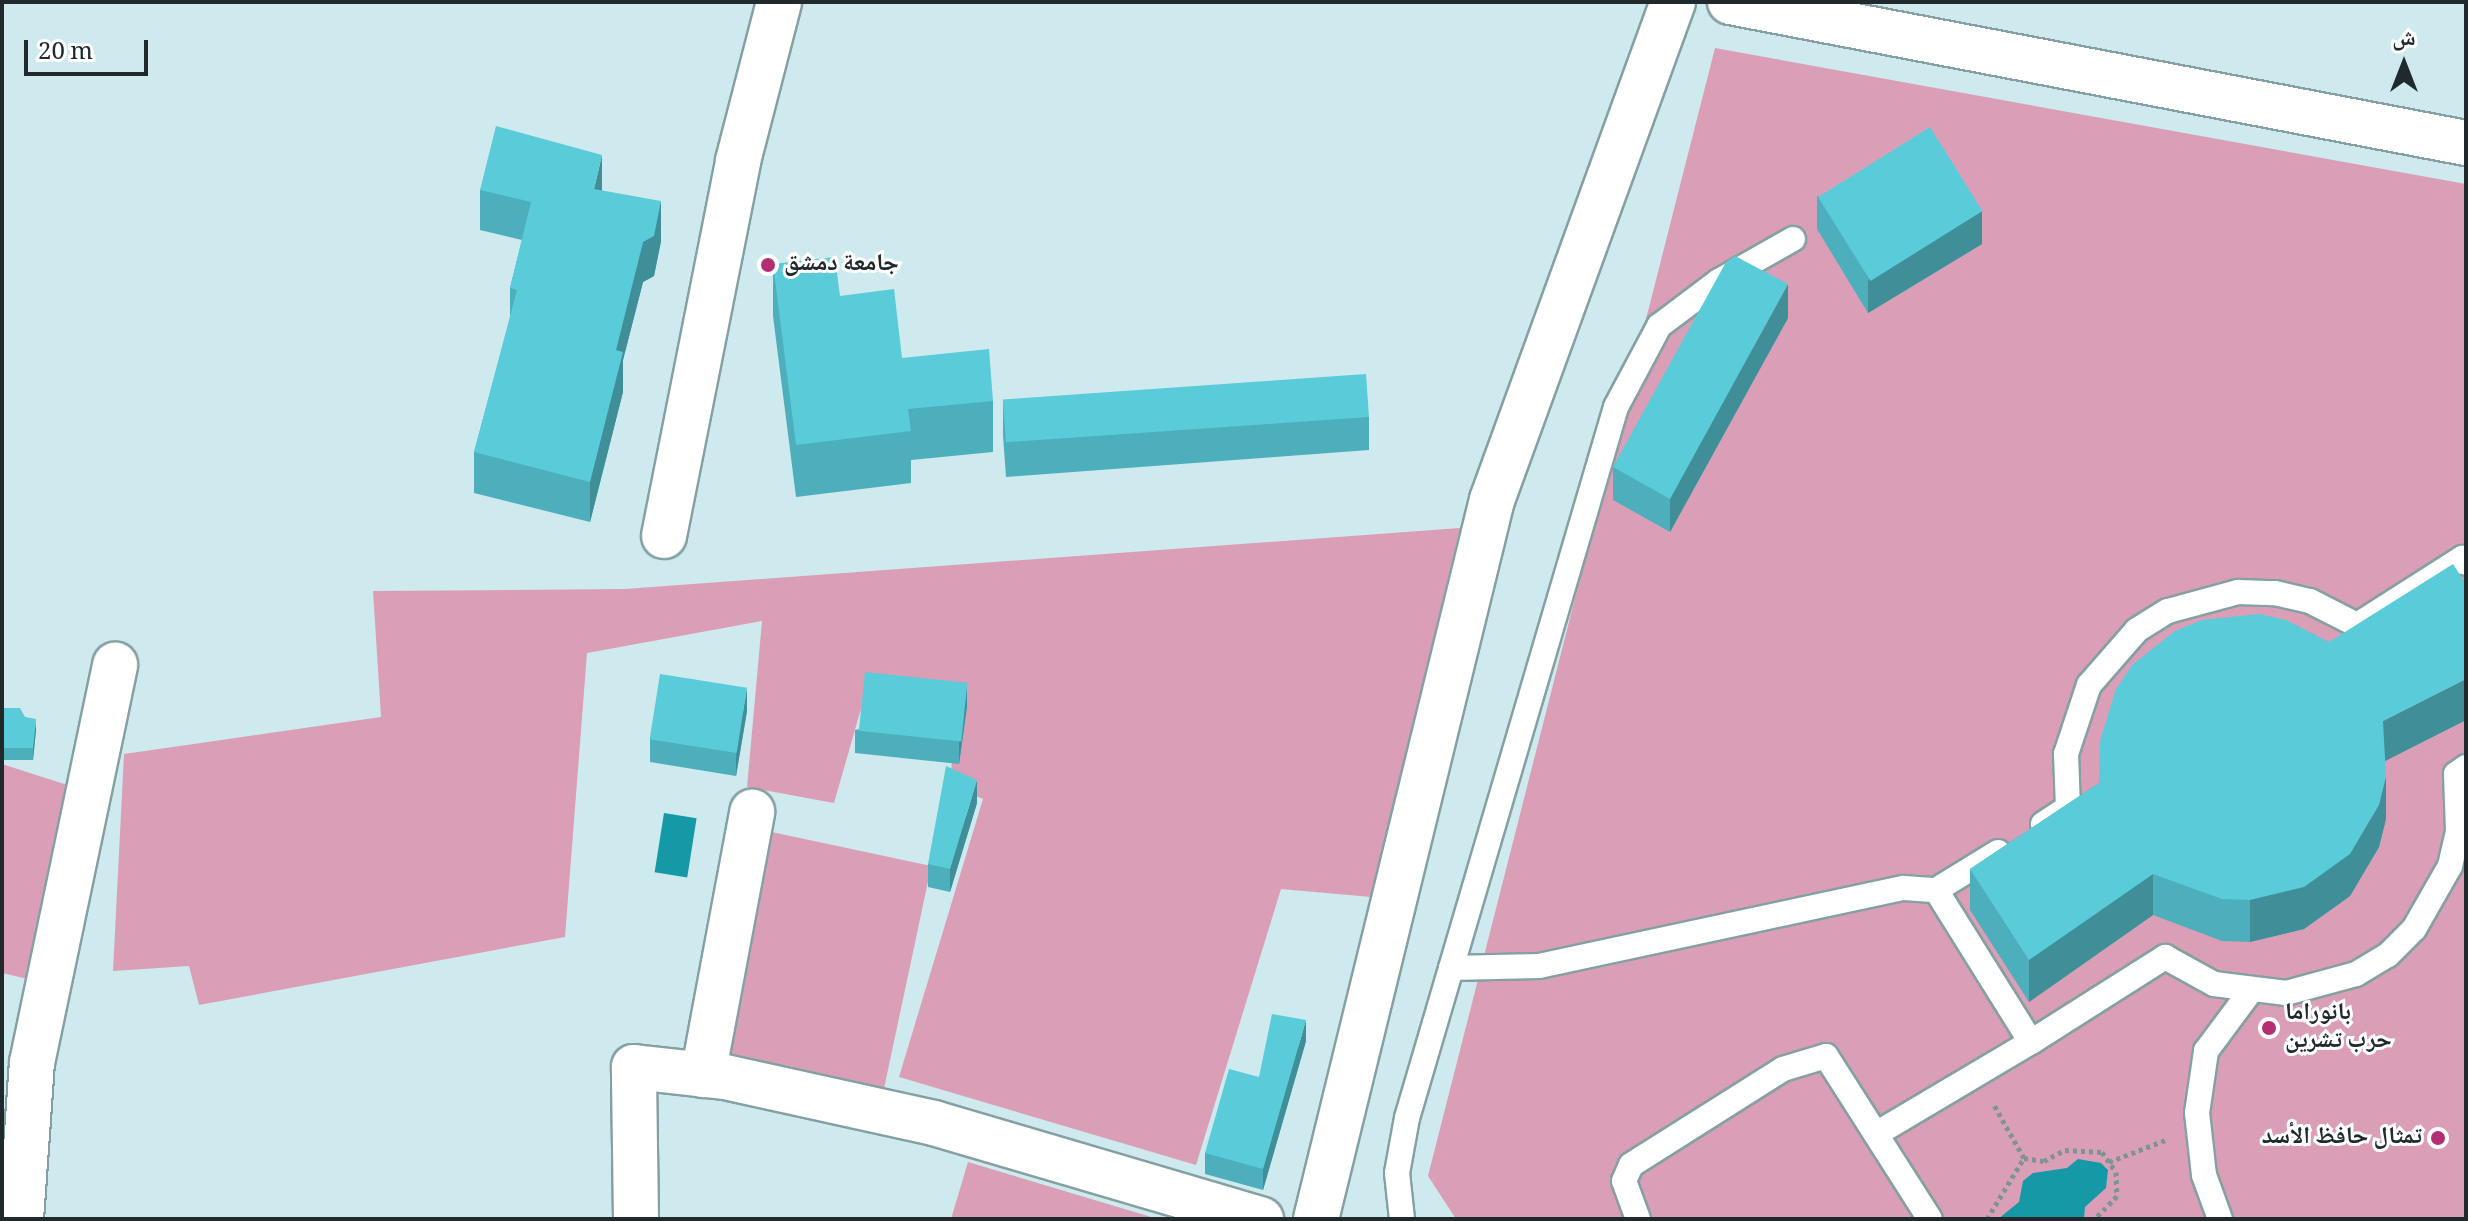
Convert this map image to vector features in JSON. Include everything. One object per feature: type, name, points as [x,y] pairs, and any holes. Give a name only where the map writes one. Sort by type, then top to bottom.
[{"type":"street","points":[[664,536],[738,161],[779,2]]},
{"type":"street","points":[[1316,1219],[1492,500],[1673,2]]},
{"type":"street","points":[[1730,2],[2466,141]]},
{"type":"street","points":[[21,1219],[32,1063],[115,665]]},
{"type":"street","points":[[703,1075],[752,812]]},
{"type":"street","points":[[636,1219],[634,1067],[703,1075],[934,1123],[1261,1219]]},
{"type":"lane","points":[[1402,1219],[1397,1173],[1407,1118],[1616,407],[1659,326],[1719,281],[1793,239]]},
{"type":"lane","points":[[1451,968],[1539,966],[1904,888],[1936,890],[2068,808],[2066,754],[2089,685],[2137,630],[2168,611],[2226,594],[2275,593],[2310,601],[2357,625],[2462,558],[2466,563]]},
{"type":"lane","points":[[1876,1134],[2031,1042],[2165,957],[2214,984],[2250,992],[2322,986],[2388,955],[2421,919],[2458,868],[2456,774],[2466,767]]},
{"type":"lane","points":[[1936,890],[2031,1042]]},
{"type":"lane","points":[[2220,1219],[2204,1175],[2198,1126],[2206,1051],[2250,992]]},
{"type":"lane","points":[[1638,1219],[1624,1181],[1631,1165],[1783,1069],[1826,1056],[1930,1219]]},
{"type":"path","points":[[1977,1074],[2024,1158]]},
{"type":"path","points":[[2109,1162],[2198,1126]]},
{"type":"path","points":[[2024,1158],[2044,1161],[2065,1150],[2102,1152],[2116,1172],[2117,1196],[2095,1219]]},
{"type":"path","points":[[1987,1219],[2024,1158]]},
{"type":"shaded area","points":[[1715,48],[2466,184],[2466,1219],[1456,1219],[1428,1176]]},
{"type":"shaded area","points":[[1460,528],[1371,897],[1281,889],[1196,1165],[899,1077],[983,799],[950,785],[957,698],[865,695],[834,803],[747,787],[762,621],[587,653],[565,937],[199,1005],[189,966],[113,971],[124,754],[381,717],[373,591],[625,589]]},
{"type":"shaded area","points":[[2,764],[83,790],[32,980],[2,973]]},
{"type":"shaded area","points":[[767,831],[931,866],[882,1097],[718,1062]]},
{"type":"shaded area","points":[[968,1162],[1158,1219],[951,1219]]},
{"type":"water","points":[[664,813],[697,818],[687,877],[655,872]]},
{"type":"water","points":[[2078,1159],[2101,1163],[2108,1170],[2106,1188],[2085,1207],[2084,1219],[1998,1219],[2019,1202],[2023,1181],[2033,1173],[2067,1168]]},
{"type":"building","points":[[496,126],[602,155],[594,189],[661,201],[654,236],[643,242],[616,350],[623,352],[590,482],[474,452],[517,290],[510,288],[531,202],[480,190]]},
{"type":"building","points":[[1930,127],[1982,211],[1871,281],[1818,197]]},
{"type":"building","points":[[1735,256],[1788,284],[1670,499],[1613,467],[1726,262]]},
{"type":"building","points":[[835,257],[840,296],[894,289],[902,358],[989,349],[993,401],[908,409],[911,431],[796,445],[773,264]]},
{"type":"building","points":[[1366,374],[1369,417],[1006,442],[1003,399]]},
{"type":"building","points":[[2453,564],[2466,584],[2466,679],[2383,721],[2386,777],[2379,805],[2350,854],[2304,887],[2250,900],[2222,899],[2153,874],[2029,960],[1970,869],[2099,783],[2100,741],[2116,689],[2132,665],[2175,631],[2202,620],[2259,614],[2286,620],[2329,642]]},
{"type":"building","points":[[865,672],[967,683],[961,741],[859,731]]},
{"type":"building","points":[[660,674],[747,688],[737,753],[650,739]]},
{"type":"building","points":[[2,708],[20,708],[25,717],[36,719],[33,748],[2,748]]},
{"type":"building","points":[[946,766],[977,780],[950,869],[928,864]]},
{"type":"building","points":[[1272,1014],[1306,1020],[1263,1169],[1205,1153],[1229,1069],[1259,1077]]},
{"type":"place","name":"جامعة دمشق","points":[[768,265]]},
{"type":"place","name":"بانوراما حرب تشرين","points":[[2269,1028]]},
{"type":"place","name":"تمثال حافظ الأسد","points":[[2438,1138]]}]
